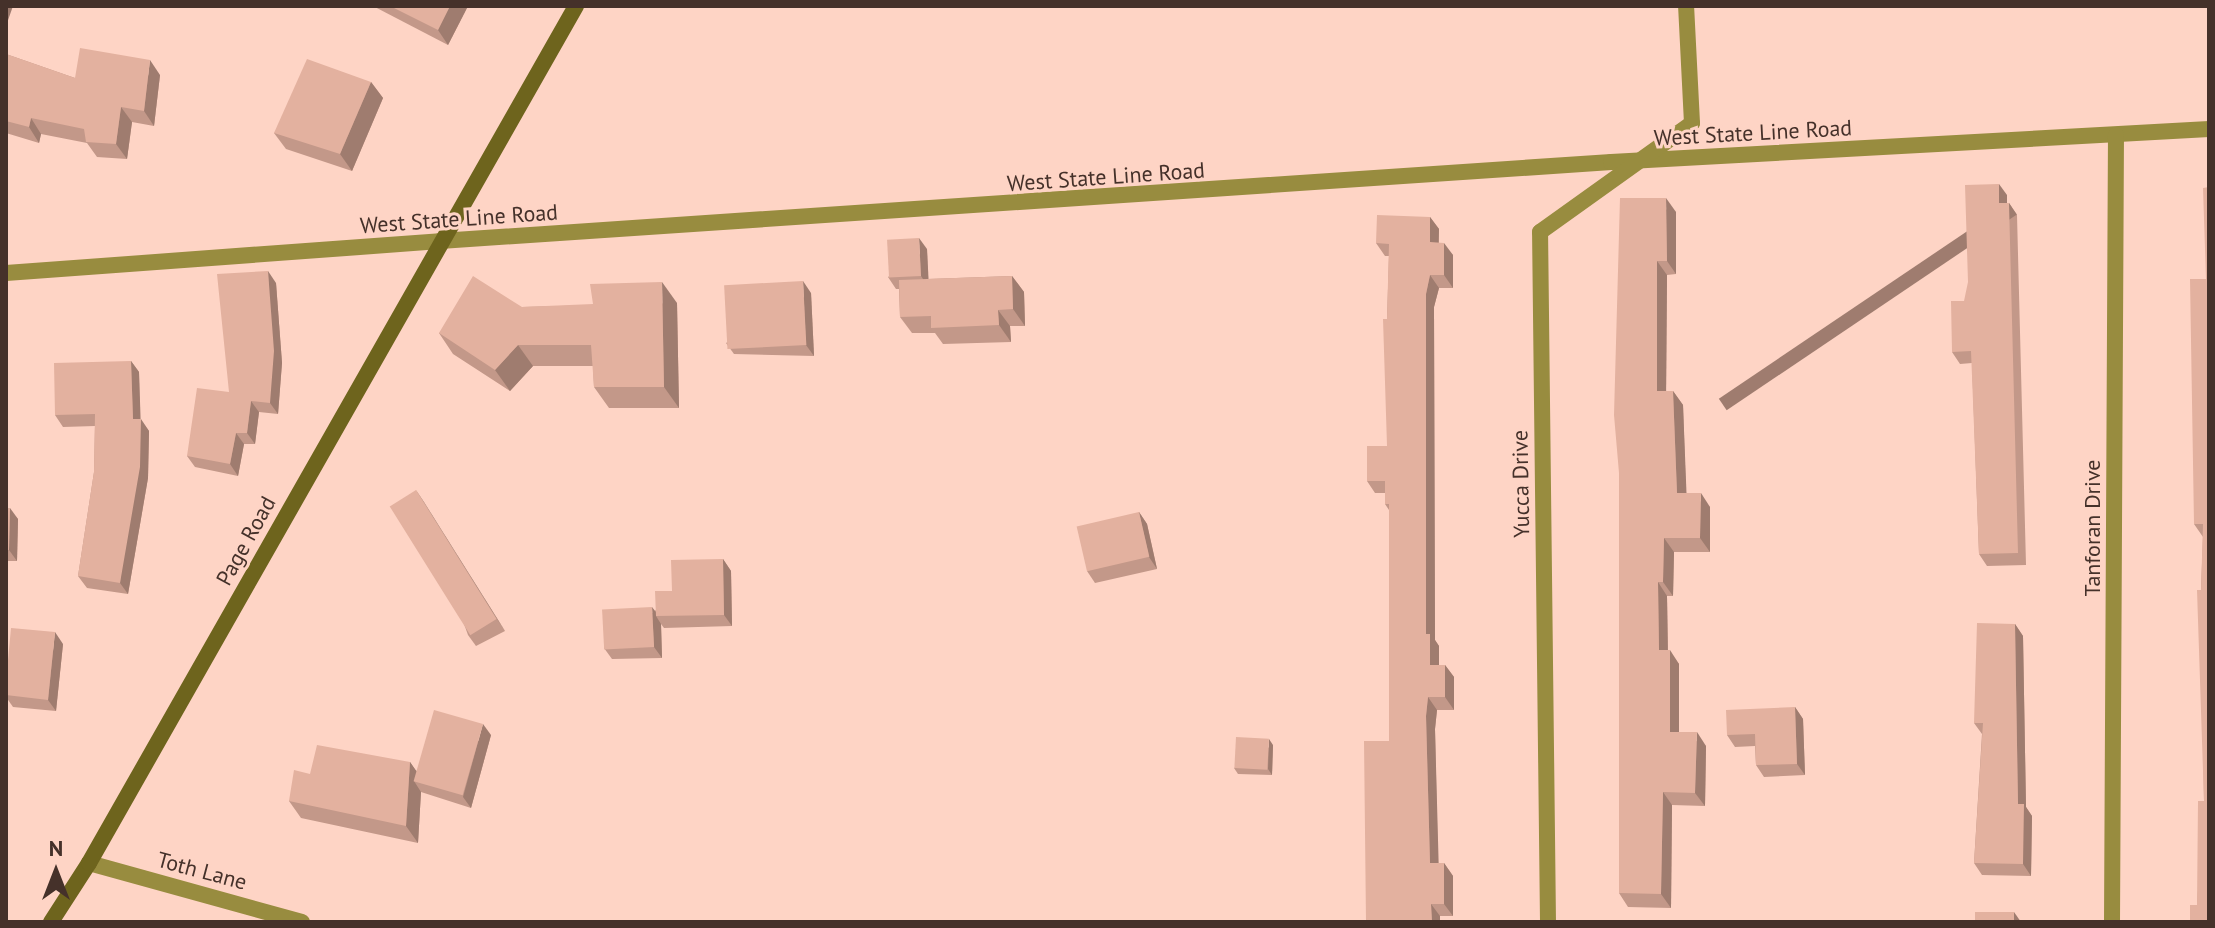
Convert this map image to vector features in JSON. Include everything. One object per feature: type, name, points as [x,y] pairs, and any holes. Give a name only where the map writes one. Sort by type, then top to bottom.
[{"type":"main road","name":"Page Road","points":[[51,922],[89,863],[576,6]]},
{"type":"street","name":"Yucca Drive","points":[[1548,922],[1540,232],[1692,123],[1686,6]]},
{"type":"street","name":"West State Line Road","points":[[6,273],[1640,161],[2209,129]]},
{"type":"street","name":"Tanforan Drive","points":[[2112,922],[2116,135]]},
{"type":"street","name":"Toth Lane","points":[[89,863],[302,922]]},
{"type":"building","points":[[390,6],[450,6],[438,30]]},
{"type":"building","points":[[80,48],[150,60],[144,111],[121,107],[116,144],[86,142],[84,129],[31,118],[29,127],[6,121],[6,54],[75,78]]},
{"type":"building","points":[[307,59],[371,82],[340,154],[274,133]]},
{"type":"building","points":[[1999,184],[1999,203],[2009,203],[2018,553],[1979,554],[1971,351],[1952,352],[1951,301],[1964,301],[1968,282],[1965,185]]},
{"type":"building","points":[[2209,187],[2209,922],[2190,922],[2190,905],[2197,905],[2198,801],[2204,801],[2197,590],[2201,590],[2203,524],[2194,524],[2190,279],[2206,279],[2203,188]]},
{"type":"building","points":[[1620,198],[1666,198],[1667,261],[1657,261],[1657,391],[1673,391],[1677,493],[1701,493],[1700,538],[1664,538],[1663,582],[1658,582],[1659,650],[1670,650],[1670,732],[1697,732],[1695,793],[1663,792],[1661,894],[1619,893],[1619,473],[1614,415]]},
{"type":"building","points":[[1377,215],[1430,217],[1430,242],[1444,243],[1444,275],[1430,275],[1426,294],[1426,634],[1430,634],[1430,665],[1445,665],[1445,697],[1428,697],[1426,716],[1430,863],[1444,863],[1444,904],[1431,904],[1432,922],[1366,922],[1364,741],[1389,741],[1389,504],[1385,504],[1385,481],[1367,481],[1367,446],[1387,446],[1383,319],[1387,319],[1389,244],[1376,243]]},
{"type":"building","points":[[919,238],[921,276],[889,278],[887,240]]},
{"type":"building","points":[[268,271],[274,351],[270,403],[251,401],[247,433],[236,433],[230,464],[187,456],[197,388],[229,392],[217,274]]},
{"type":"building","points":[[473,276],[522,307],[593,304],[590,284],[662,282],[664,387],[594,387],[591,345],[518,345],[495,370],[439,333]]},
{"type":"building","points":[[1012,276],[1013,309],[998,310],[999,325],[931,328],[931,316],[900,317],[899,280]]},
{"type":"building","points":[[803,281],[806,345],[727,349],[724,285]]},
{"type":"building","points":[[131,361],[133,419],[141,419],[140,467],[120,583],[78,576],[94,472],[95,414],[55,415],[54,363]]},
{"type":"building","points":[[416,490],[497,619],[470,635],[390,506]]},
{"type":"building","points":[[6,508],[10,508],[9,550],[6,550]]},
{"type":"building","points":[[1139,512],[1149,557],[1087,571],[1077,526]]},
{"type":"building","points":[[723,559],[724,615],[656,616],[655,591],[672,591],[671,560]]},
{"type":"building","points":[[652,607],[654,647],[604,650],[602,610]]},
{"type":"building","points":[[1977,623],[2015,624],[2018,804],[2024,804],[2023,864],[1974,863],[1983,723],[1974,723]]},
{"type":"building","points":[[11,628],[55,632],[48,700],[6,695]]},
{"type":"building","points":[[1795,707],[1797,764],[1756,765],[1755,734],[1727,735],[1726,710]]},
{"type":"building","points":[[434,710],[483,724],[463,795],[414,781]]},
{"type":"building","points":[[1236,737],[1269,739],[1267,770],[1234,768]]},
{"type":"building","points":[[317,745],[410,762],[406,826],[289,801],[294,770],[310,774]]},
{"type":"building","points":[[1975,912],[2014,912],[2014,922],[1975,922]]}]
